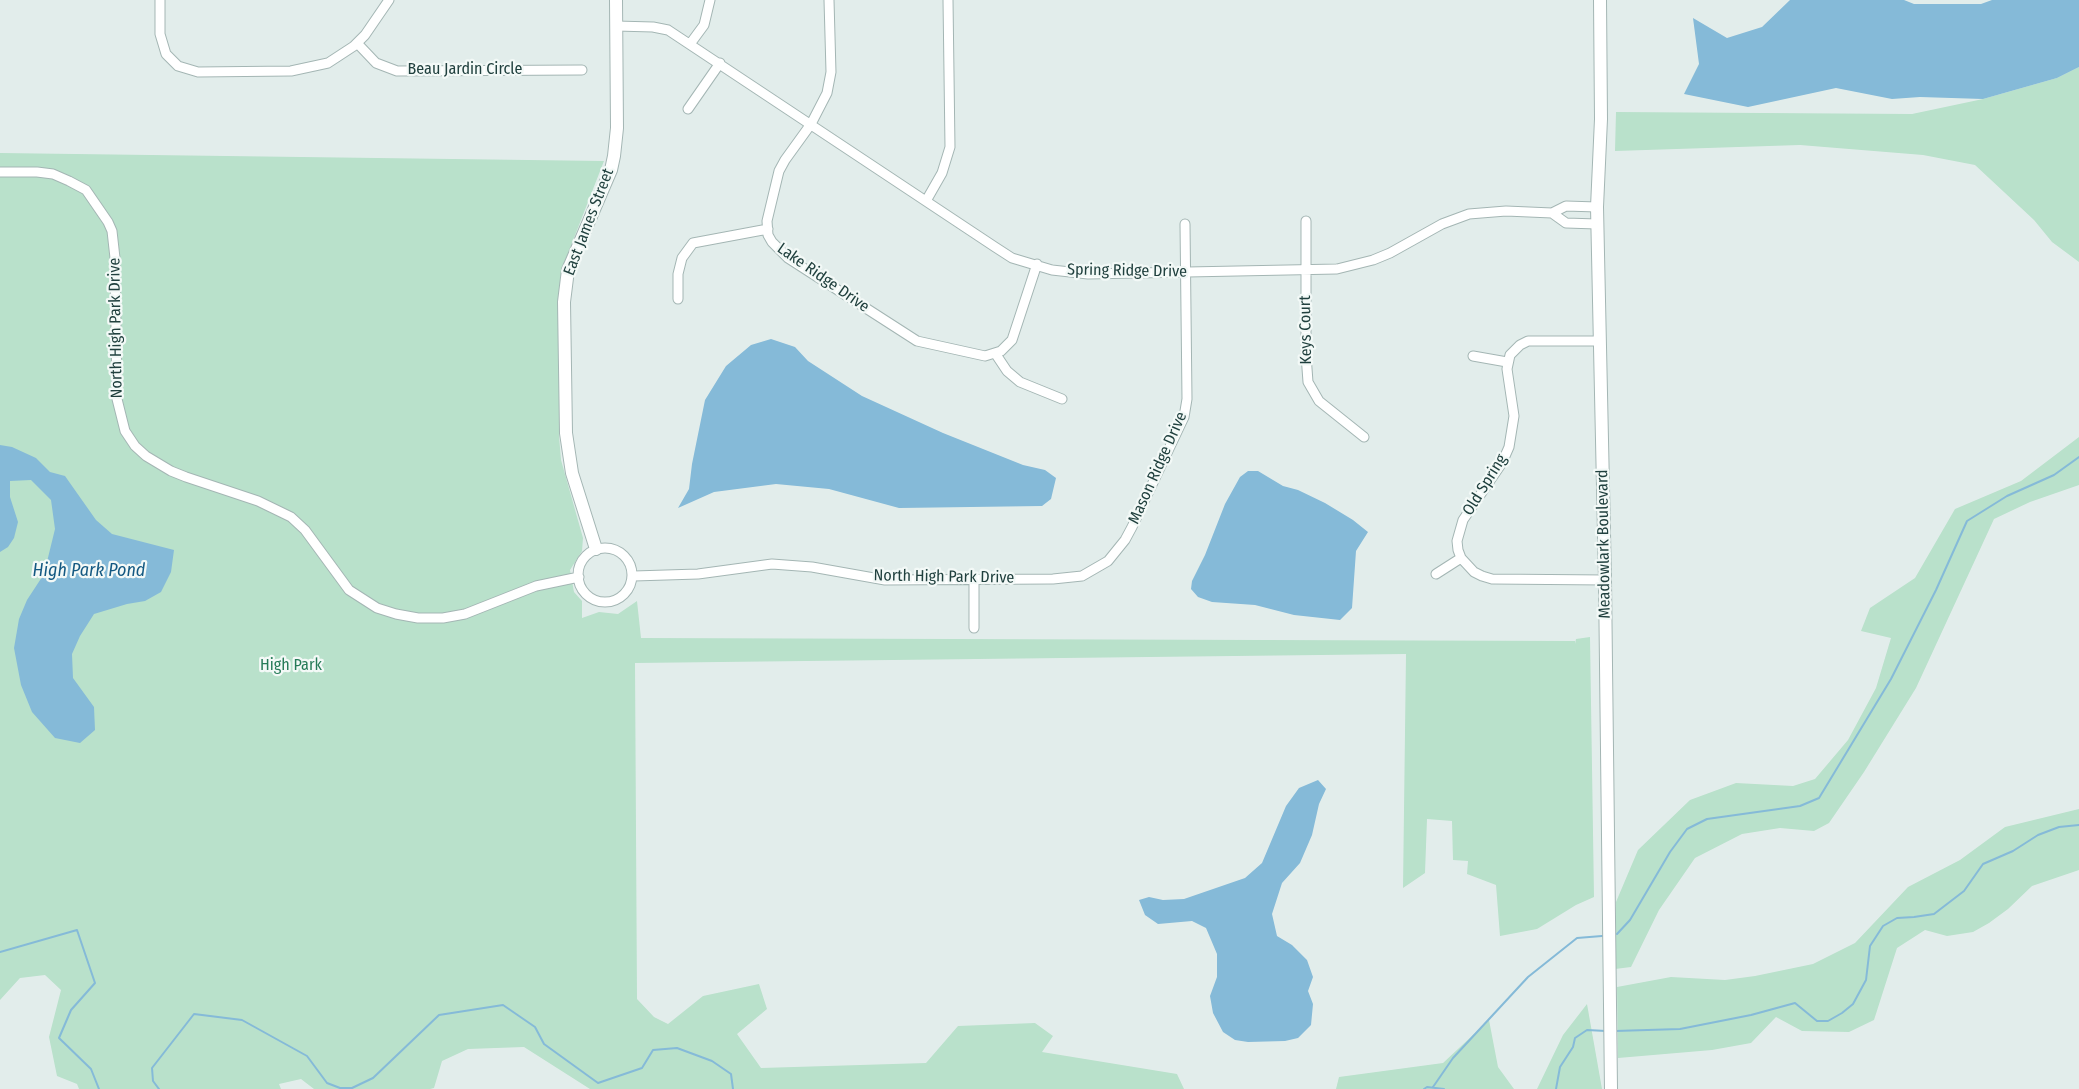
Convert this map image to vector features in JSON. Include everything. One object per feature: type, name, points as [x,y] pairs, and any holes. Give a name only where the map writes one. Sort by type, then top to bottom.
[{"type":"street","points":[[160,0],[161,42],[166,54],[171,60],[188,70],[198,72],[291,71],[328,63],[365,35],[389,0]]},
{"type":"street","name":"East James Street","points":[[596,549],[572,473],[566,434],[564,302],[568,270],[611,170],[614,156],[616,0]]},
{"type":"street","points":[[690,44],[704,25],[710,0]]},
{"type":"street","name":"Lake Ridge Drive","points":[[830,0],[831,72],[827,93],[811,124],[779,171],[769,208],[768,229],[772,242],[788,258],[917,340],[974,355],[985,356],[995,353]]},
{"type":"street","points":[[926,201],[942,173],[950,147],[948,0]]},
{"type":"street","name":"Meadowlark Boulevard","points":[[1600,0],[1601,119],[1597,224],[1605,580],[1611,1089]]},
{"type":"street","name":"Spring Ridge Drive","points":[[616,26],[653,27],[668,30],[1012,258],[1052,270],[1088,274],[1344,268],[1390,253],[1442,224],[1469,214],[1506,211],[1552,213],[1566,206],[1597,207]]},
{"type":"street","name":"Beau Jardin Circle","points":[[357,43],[376,63],[397,71],[582,70]]},
{"type":"street","points":[[688,109],[720,63]]},
{"type":"street","name":"North High Park Drive","points":[[0,172],[53,174],[69,181],[86,190],[108,222],[112,231],[115,258],[117,399],[125,431],[135,446],[146,456],[179,474],[258,501],[291,517],[305,530],[349,590],[377,608],[396,614],[426,618],[444,618],[465,614],[536,586],[579,577]]},
{"type":"street","name":"Spring Ridge Drive","points":[[1552,213],[1566,223],[1597,224]]},
{"type":"street","name":"Keys Court","points":[[1306,221],[1308,382],[1319,401],[1364,436]]},
{"type":"street","name":"Mason Ridge Drive","points":[[1108,561],[1132,527],[1184,417],[1187,399],[1185,224]]},
{"type":"street","points":[[678,299],[678,274],[682,258],[693,243],[768,229]]},
{"type":"street","points":[[1037,264],[1014,335],[1008,345],[995,353],[1007,371],[1020,382],[1062,399]]},
{"type":"street","points":[[1473,356],[1507,362],[1513,351],[1528,341],[1600,341]]},
{"type":"street","name":"Old Spring","points":[[1461,558],[1457,541],[1460,526],[1502,463],[1512,436],[1514,414],[1507,362]]},
{"type":"street","points":[[606,547],[616,549],[631,565],[634,576],[631,585],[622,597],[601,603],[589,597],[584,591],[579,577],[581,561],[596,549],[606,547]]},
{"type":"street","points":[[1436,574],[1461,558],[1474,572],[1492,579],[1605,580]]},
{"type":"street","name":"North High Park Drive","points":[[634,576],[698,573],[772,564],[802,565],[885,579],[1053,579],[1082,576],[1108,561]]},
{"type":"street","points":[[974,579],[974,628]]},
{"type":"green space","points":[[2079,67],[2079,262],[2052,242],[2034,220],[1975,165],[1923,155],[1800,145],[1615,151],[1616,112],[1912,114],[1983,99],[2057,78]]},
{"type":"green space","name":"High Park","points":[[0,153],[604,161],[563,266],[559,290],[559,436],[561,460],[583,538],[582,551],[570,570],[574,592],[582,601],[582,618],[599,612],[618,614],[637,601],[641,638],[1575,641],[1575,644],[1576,639],[1590,637],[1594,897],[1576,905],[1537,929],[1500,936],[1496,885],[1467,874],[1468,861],[1453,860],[1452,821],[1427,819],[1425,873],[1403,888],[1406,654],[635,663],[637,999],[654,1017],[668,1024],[703,996],[759,984],[767,1009],[737,1034],[761,1068],[926,1063],[958,1026],[1035,1023],[1053,1036],[1042,1052],[1177,1074],[1184,1089],[590,1089],[524,1047],[468,1049],[442,1061],[434,1088],[430,1089],[314,1089],[301,1079],[279,1084],[281,1089],[79,1089],[77,1084],[57,1076],[49,1037],[61,990],[45,975],[20,978],[0,1000]]},
{"type":"green space","points":[[2079,437],[2079,485],[2030,502],[1994,519],[1916,688],[1829,823],[1814,831],[1780,828],[1742,834],[1695,858],[1659,910],[1631,967],[1615,969],[1616,902],[1638,850],[1690,800],[1736,783],[1793,786],[1815,779],[1848,740],[1876,688],[1891,638],[1861,631],[1870,608],[1915,578],[1955,509],[2021,481]]},
{"type":"green space","points":[[2079,809],[2079,870],[2032,886],[2008,909],[1973,932],[1947,936],[1925,930],[1897,948],[1874,1020],[1849,1032],[1802,1031],[1776,1017],[1751,1043],[1712,1050],[1618,1058],[1617,987],[1671,977],[1725,980],[1813,964],[1855,943],[1908,887],[1960,860],[2005,827]]},
{"type":"green space","points":[[1587,1004],[1602,1089],[1537,1089],[1563,1035]]},
{"type":"green space","points":[[1489,1020],[1498,1067],[1514,1089],[1336,1089],[1339,1077],[1443,1063]]},
{"type":"water","points":[[1790,0],[1904,0],[1914,4],[1981,4],[1992,0],[2079,0],[2079,67],[2057,78],[1983,99],[1920,97],[1892,99],[1836,88],[1748,107],[1684,94],[1699,64],[1693,18],[1727,38],[1762,27]]},
{"type":"water","points":[[771,339],[795,347],[808,361],[862,396],[943,433],[1023,465],[1045,470],[1056,478],[1051,499],[1042,506],[899,508],[829,489],[776,484],[714,492],[678,508],[689,489],[705,400],[726,366],[751,345]]},
{"type":"water","name":"High Park Pond","points":[[0,445],[12,447],[36,458],[50,472],[65,476],[96,520],[112,534],[174,550],[171,572],[161,592],[145,601],[94,614],[80,636],[72,654],[73,678],[94,707],[95,730],[80,743],[55,738],[32,712],[21,685],[14,648],[19,619],[27,600],[44,574],[55,529],[51,500],[31,480],[10,481],[10,497],[18,522],[14,538],[8,547],[0,552]]},
{"type":"water","points":[[1248,471],[1258,471],[1283,486],[1298,490],[1325,503],[1368,532],[1356,551],[1352,608],[1340,620],[1294,615],[1255,605],[1212,602],[1198,597],[1191,589],[1192,581],[1225,504],[1240,477]]},
{"type":"water","points":[[1318,780],[1326,789],[1319,804],[1312,835],[1300,863],[1282,883],[1272,914],[1277,936],[1292,945],[1307,960],[1313,977],[1308,991],[1313,1004],[1311,1025],[1298,1038],[1285,1041],[1235,1040],[1223,1032],[1213,1013],[1210,996],[1217,977],[1217,954],[1206,928],[1192,921],[1158,924],[1145,915],[1139,900],[1149,897],[1163,900],[1184,899],[1245,878],[1262,863],[1286,806],[1299,788]]},
{"type":"waterway","points":[[1617,934],[1630,920],[1670,852],[1687,829],[1707,819],[1800,806],[1819,798],[1891,679],[1936,590],[1967,521],[2007,496],[2054,475],[2079,457]]},
{"type":"waterway","points":[[1615,1031],[1680,1029],[1751,1015],[1795,1003],[1817,1021],[1828,1021],[1853,1004],[1866,980],[1870,946],[1883,926],[1897,918],[1934,914],[1964,891],[1983,864],[2013,851],[2038,835],[2059,827],[2079,825]]},
{"type":"waterway","points":[[0,952],[77,930],[95,983],[71,1010],[59,1038],[91,1069],[99,1089]]},
{"type":"waterway","points":[[1433,1087],[1453,1058],[1528,977],[1577,938],[1602,936]]},
{"type":"waterway","points":[[159,1089],[153,1081],[152,1068],[194,1014],[242,1020],[307,1056],[327,1083],[340,1088],[352,1088],[373,1078],[439,1015],[503,1005],[535,1027],[544,1044],[598,1083],[642,1068],[653,1050],[677,1048],[712,1061],[731,1074],[733,1089]]},
{"type":"waterway","points":[[1556,1089],[1560,1067],[1573,1047],[1575,1038],[1587,1030],[1606,1031]]},
{"type":"waterway","points":[[1424,1089],[1427,1087],[1444,1089]]}]
